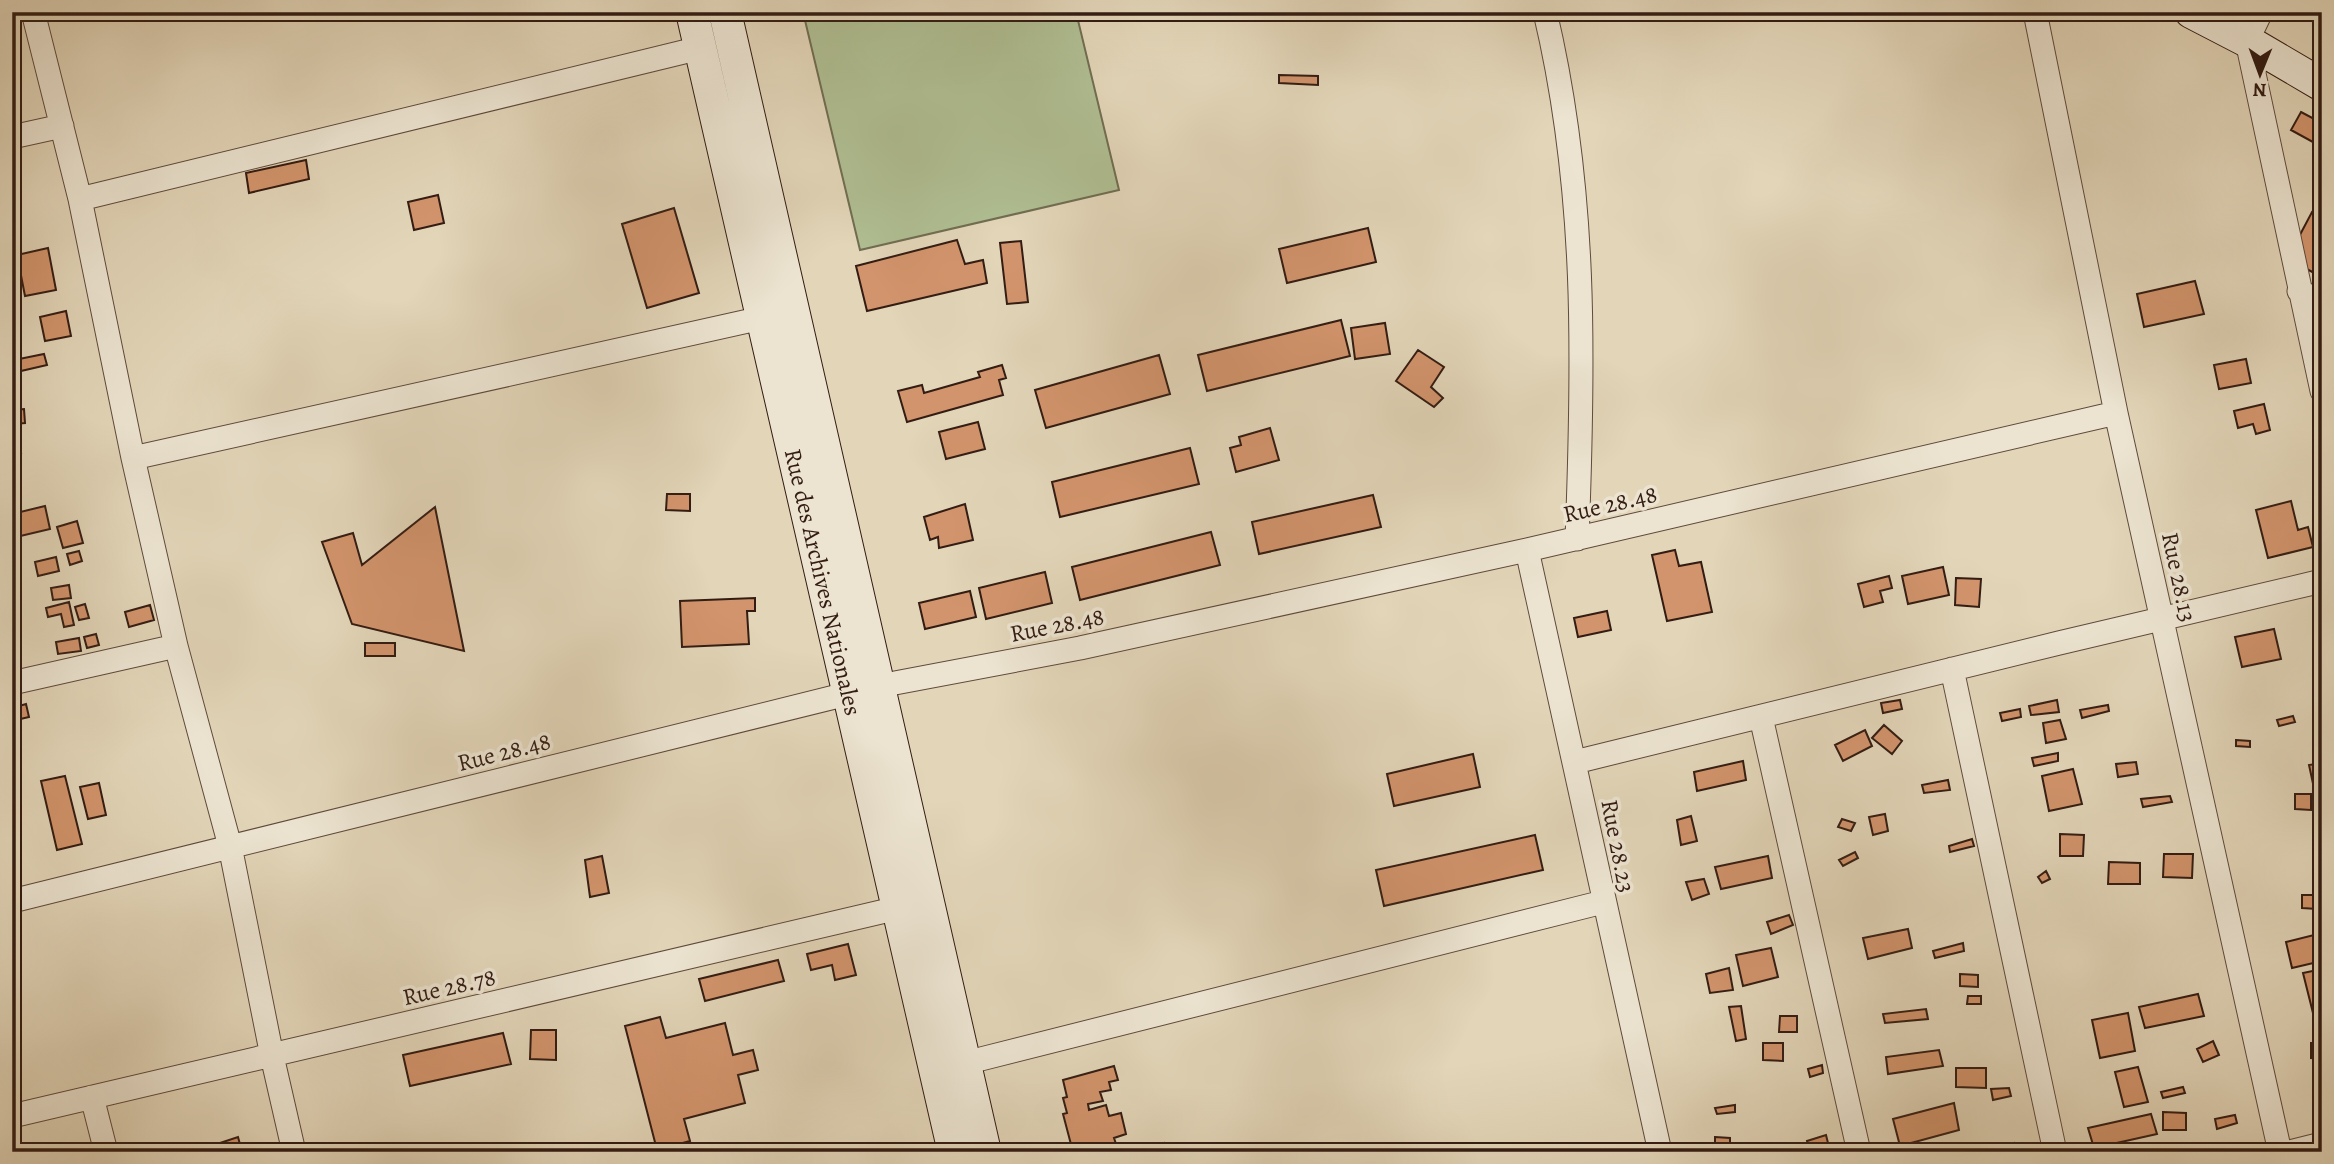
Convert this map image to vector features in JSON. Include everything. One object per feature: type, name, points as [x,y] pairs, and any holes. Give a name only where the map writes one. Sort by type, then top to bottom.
[{"type":"street","points":[[33,12],[80,199],[133,458],[176,646],[230,846],[294,1152]]},
{"type":"street","name":"Rue des Archives Nationales","points":[[692,12],[954,1152]]},
{"type":"street","name":"Rue des Archives Nationales","points":[[725,12],[985,1152]]},
{"type":"street","points":[[1545,12],[1559,73],[1579,239],[1583,333],[1577,539]]},
{"type":"street","name":"Rue 28.13","points":[[2035,12],[2116,413],[2280,1152]]},
{"type":"street","points":[[2191,12],[2322,85]]},
{"type":"street","points":[[2260,12],[2247,41],[2322,391]]},
{"type":"street","points":[[80,199],[701,48]]},
{"type":"street","points":[[12,137],[62,125]]},
{"type":"street","points":[[2299,291],[2322,302]]},
{"type":"street","points":[[133,458],[762,318]]},
{"type":"street","name":"Rue 28.48","points":[[12,901],[879,686],[1080,648],[1577,539],[2116,413]]},
{"type":"street","name":"Rue 28.23","points":[[1527,550],[1660,1152]]},
{"type":"street","points":[[1575,762],[2322,581]]},
{"type":"street","points":[[12,683],[176,646]]},
{"type":"street","points":[[1952,669],[2055,1152]]},
{"type":"street","points":[[1761,717],[1860,1152]]},
{"type":"street","points":[[965,1063],[1603,902]]},
{"type":"street","name":"Rue 28.78","points":[[12,1116],[898,908]]},
{"type":"street","points":[[92,1097],[106,1152]]},
{"type":"street","points":[[2290,1152],[2322,1144]]},
{"type":"green space","points":[[803,12],[1076,12],[1119,190],[860,250]]},
{"type":"building","points":[[1279,75],[1318,76],[1318,85],[1279,83]]},
{"type":"building","points":[[2301,112],[2322,123],[2322,147],[2291,130]]},
{"type":"building","points":[[306,160],[309,179],[249,193],[246,173]]},
{"type":"building","points":[[438,195],[444,223],[414,230],[408,202]]},
{"type":"building","points":[[674,208],[699,293],[647,308],[622,224]]},
{"type":"building","points":[[2312,212],[2322,217],[2322,277],[2297,264],[2293,248]]},
{"type":"building","points":[[1368,228],[1376,262],[1287,283],[1279,249]]},
{"type":"building","points":[[957,240],[965,264],[983,260],[987,283],[867,311],[856,266]]},
{"type":"building","points":[[1021,241],[1028,302],[1007,304],[1000,243]]},
{"type":"building","points":[[48,248],[56,290],[25,296],[17,255]]},
{"type":"building","points":[[2195,281],[2204,314],[2144,327],[2137,294]]},
{"type":"building","points":[[66,311],[71,336],[45,341],[40,317]]},
{"type":"building","points":[[1341,320],[1350,356],[1207,391],[1198,355]]},
{"type":"building","points":[[1385,323],[1390,354],[1355,359],[1351,328]]},
{"type":"building","points":[[1418,350],[1444,367],[1431,387],[1443,398],[1434,407],[1396,381]]},
{"type":"building","points":[[44,354],[47,365],[21,371],[19,359]]},
{"type":"building","points":[[1159,355],[1170,394],[1046,428],[1035,390]]},
{"type":"building","points":[[2246,359],[2251,383],[2219,389],[2214,365]]},
{"type":"building","points":[[1002,365],[1006,378],[999,380],[1003,395],[907,422],[898,391],[922,385],[924,393],[980,377],[978,372]]},
{"type":"building","points":[[2264,404],[2270,430],[2256,434],[2253,424],[2238,428],[2234,411]]},
{"type":"building","points":[[24,409],[25,423],[13,424],[12,410]]},
{"type":"building","points":[[978,422],[985,449],[946,459],[939,432]]},
{"type":"building","points":[[1270,428],[1279,460],[1236,472],[1230,448],[1241,445],[1239,437]]},
{"type":"building","points":[[18,442],[21,453],[12,455],[12,443]]},
{"type":"building","points":[[1190,448],[1199,484],[1060,517],[1052,482]]},
{"type":"building","points":[[667,494],[690,494],[690,511],[666,510]]},
{"type":"building","points":[[1373,495],[1381,527],[1259,554],[1252,522]]},
{"type":"building","points":[[2291,501],[2298,530],[2308,527],[2313,547],[2268,558],[2256,510]]},
{"type":"building","points":[[965,504],[973,540],[939,548],[938,537],[930,540],[924,517]]},
{"type":"building","points":[[45,506],[50,529],[12,538],[12,514]]},
{"type":"building","points":[[435,507],[464,651],[352,624],[322,542],[353,533],[362,565]]},
{"type":"building","points":[[77,521],[83,543],[63,548],[57,527]]},
{"type":"building","points":[[1211,532],[1220,565],[1080,600],[1072,567]]},
{"type":"building","points":[[1675,550],[1679,566],[1701,562],[1712,612],[1667,621],[1652,555]]},
{"type":"building","points":[[79,551],[82,561],[70,565],[67,554]]},
{"type":"building","points":[[56,557],[59,571],[38,576],[35,562]]},
{"type":"building","points":[[1943,567],[1949,595],[1908,604],[1902,576]]},
{"type":"building","points":[[1045,572],[1052,603],[986,619],[979,588]]},
{"type":"building","points":[[1889,576],[1892,588],[1880,591],[1883,602],[1864,607],[1858,584]]},
{"type":"building","points":[[1956,578],[1981,579],[1979,607],[1955,605]]},
{"type":"building","points":[[69,585],[71,598],[53,600],[51,588]]},
{"type":"building","points":[[970,591],[976,617],[925,629],[919,603]]},
{"type":"building","points":[[755,598],[755,611],[747,611],[749,644],[682,647],[680,601]]},
{"type":"building","points":[[69,602],[74,625],[64,627],[61,614],[48,617],[46,608]]},
{"type":"building","points":[[85,604],[89,618],[79,620],[75,607]]},
{"type":"building","points":[[150,605],[154,620],[129,627],[125,612]]},
{"type":"building","points":[[1607,611],[1611,630],[1578,637],[1574,618]]},
{"type":"building","points":[[2274,629],[2281,659],[2242,667],[2235,637]]},
{"type":"building","points":[[96,634],[99,645],[87,648],[84,637]]},
{"type":"building","points":[[79,638],[81,651],[58,654],[56,642]]},
{"type":"building","points":[[365,643],[395,643],[395,656],[365,656]]},
{"type":"building","points":[[1900,700],[1902,709],[1883,713],[1881,703]]},
{"type":"building","points":[[2057,700],[2059,712],[2031,715],[2029,706]]},
{"type":"building","points":[[26,704],[29,717],[12,721],[12,708]]},
{"type":"building","points":[[2108,705],[2109,711],[2082,718],[2080,710]]},
{"type":"building","points":[[2020,709],[2021,717],[2002,721],[2000,713]]},
{"type":"building","points":[[2293,716],[2295,722],[2279,726],[2277,720]]},
{"type":"building","points":[[2060,720],[2066,739],[2046,743],[2043,723]]},
{"type":"building","points":[[1884,725],[1902,741],[1892,754],[1872,738]]},
{"type":"building","points":[[1865,730],[1872,746],[1843,761],[1835,745]]},
{"type":"building","points":[[2236,740],[2250,741],[2250,747],[2236,746]]},
{"type":"building","points":[[2058,753],[2058,761],[2034,766],[2032,758]]},
{"type":"building","points":[[1473,754],[1480,787],[1394,806],[1387,774]]},
{"type":"building","points":[[1743,761],[1746,780],[1697,791],[1694,772]]},
{"type":"building","points":[[2136,762],[2138,774],[2118,777],[2116,764]]},
{"type":"building","points":[[2322,763],[2322,801],[2317,802],[2309,765]]},
{"type":"building","points":[[2073,769],[2082,804],[2049,811],[2042,776]]},
{"type":"building","points":[[65,776],[82,844],[57,850],[41,781]]},
{"type":"building","points":[[1948,780],[1950,790],[1924,793],[1922,785]]},
{"type":"building","points":[[99,783],[106,815],[88,819],[80,787]]},
{"type":"building","points":[[2295,794],[2311,794],[2311,810],[2295,809]]},
{"type":"building","points":[[2170,796],[2172,802],[2143,807],[2141,799]]},
{"type":"building","points":[[1885,814],[1888,831],[1873,835],[1869,817]]},
{"type":"building","points":[[1691,816],[1697,841],[1681,845],[1677,820]]},
{"type":"building","points":[[1842,819],[1855,823],[1851,831],[1838,827]]},
{"type":"building","points":[[2060,834],[2084,835],[2083,856],[2060,856]]},
{"type":"building","points":[[1535,835],[1543,870],[1384,906],[1376,870]]},
{"type":"building","points":[[1972,839],[1974,846],[1950,852],[1949,846]]},
{"type":"building","points":[[1855,852],[1858,858],[1843,866],[1839,860]]},
{"type":"building","points":[[2164,854],[2193,854],[2192,878],[2163,877]]},
{"type":"building","points":[[602,856],[609,893],[590,897],[585,860]]},
{"type":"building","points":[[1768,856],[1772,878],[1721,889],[1715,867]]},
{"type":"building","points":[[2109,862],[2140,863],[2140,884],[2108,884]]},
{"type":"building","points":[[2046,871],[2050,879],[2042,883],[2038,877]]},
{"type":"building","points":[[1704,879],[1709,894],[1692,900],[1686,882]]},
{"type":"building","points":[[2302,895],[2317,895],[2317,909],[2302,908]]},
{"type":"building","points":[[1789,915],[1793,925],[1771,934],[1767,922]]},
{"type":"building","points":[[1908,929],[1912,948],[1868,959],[1863,938]]},
{"type":"building","points":[[2322,933],[2322,961],[2292,968],[2286,942]]},
{"type":"building","points":[[1963,943],[1964,951],[1935,958],[1933,951]]},
{"type":"building","points":[[848,944],[856,975],[835,980],[832,965],[811,970],[807,954]]},
{"type":"building","points":[[1771,948],[1778,977],[1743,986],[1736,955]]},
{"type":"building","points":[[778,960],[784,981],[705,1001],[699,979]]},
{"type":"building","points":[[1729,968],[1733,990],[1710,993],[1706,974]]},
{"type":"building","points":[[2322,969],[2322,1011],[2313,1013],[2303,973]]},
{"type":"building","points":[[1960,974],[1978,975],[1978,987],[1960,986]]},
{"type":"building","points":[[2198,994],[2204,1016],[2145,1028],[2139,1007]]},
{"type":"building","points":[[1968,996],[1981,996],[1981,1004],[1967,1004]]},
{"type":"building","points":[[1741,1006],[1746,1039],[1736,1041],[1729,1007]]},
{"type":"building","points":[[1926,1009],[1928,1019],[1885,1023],[1883,1014]]},
{"type":"building","points":[[2128,1013],[2135,1051],[2100,1058],[2092,1020]]},
{"type":"building","points":[[1780,1016],[1797,1016],[1797,1032],[1779,1032]]},
{"type":"building","points":[[660,1017],[666,1038],[725,1023],[733,1055],[753,1050],[758,1070],[738,1075],[745,1103],[684,1119],[690,1141],[657,1150],[625,1026]]},
{"type":"building","points":[[531,1030],[556,1030],[556,1060],[530,1059]]},
{"type":"building","points":[[503,1033],[511,1064],[410,1086],[403,1055]]},
{"type":"building","points":[[2213,1041],[2219,1055],[2203,1062],[2197,1049]]},
{"type":"building","points":[[1763,1043],[1783,1043],[1783,1061],[1763,1060]]},
{"type":"building","points":[[2311,1043],[2322,1043],[2322,1059],[2311,1058]]},
{"type":"building","points":[[1939,1050],[1943,1066],[1888,1074],[1886,1057]]},
{"type":"building","points":[[1822,1065],[1823,1073],[1810,1077],[1808,1069]]},
{"type":"building","points":[[1114,1066],[1118,1080],[1109,1082],[1111,1090],[1100,1092],[1103,1101],[1088,1104],[1089,1110],[1106,1105],[1109,1116],[1121,1113],[1126,1134],[1114,1138],[1118,1150],[1073,1152],[1063,1114],[1067,1113],[1063,1098],[1067,1097],[1063,1080]]},
{"type":"building","points":[[2138,1067],[2148,1102],[2124,1107],[2115,1072]]},
{"type":"building","points":[[1956,1068],[1986,1068],[1986,1088],[1956,1087]]},
{"type":"building","points":[[2183,1087],[2185,1093],[2163,1098],[2161,1092]]},
{"type":"building","points":[[2009,1088],[2011,1096],[1993,1100],[1991,1089]]},
{"type":"building","points":[[1954,1103],[1959,1130],[1900,1146],[1893,1119]]},
{"type":"building","points":[[1735,1105],[1735,1112],[1717,1114],[1715,1108]]},
{"type":"building","points":[[2163,1112],[2186,1113],[2186,1130],[2163,1130]]},
{"type":"building","points":[[2151,1114],[2157,1134],[2094,1148],[2088,1128]]},
{"type":"building","points":[[2235,1115],[2237,1123],[2217,1129],[2215,1119]]},
{"type":"building","points":[[1826,1135],[1828,1143],[1809,1149],[1807,1141]]},
{"type":"building","points":[[238,1137],[242,1152],[209,1152],[208,1147]]},
{"type":"building","points":[[1715,1137],[1730,1138],[1730,1147],[1715,1147]]},
{"type":"building","points":[[1164,1143],[1166,1152],[1131,1152]]},
{"type":"building","points":[[2014,1143],[2017,1152],[1977,1152]]}]
